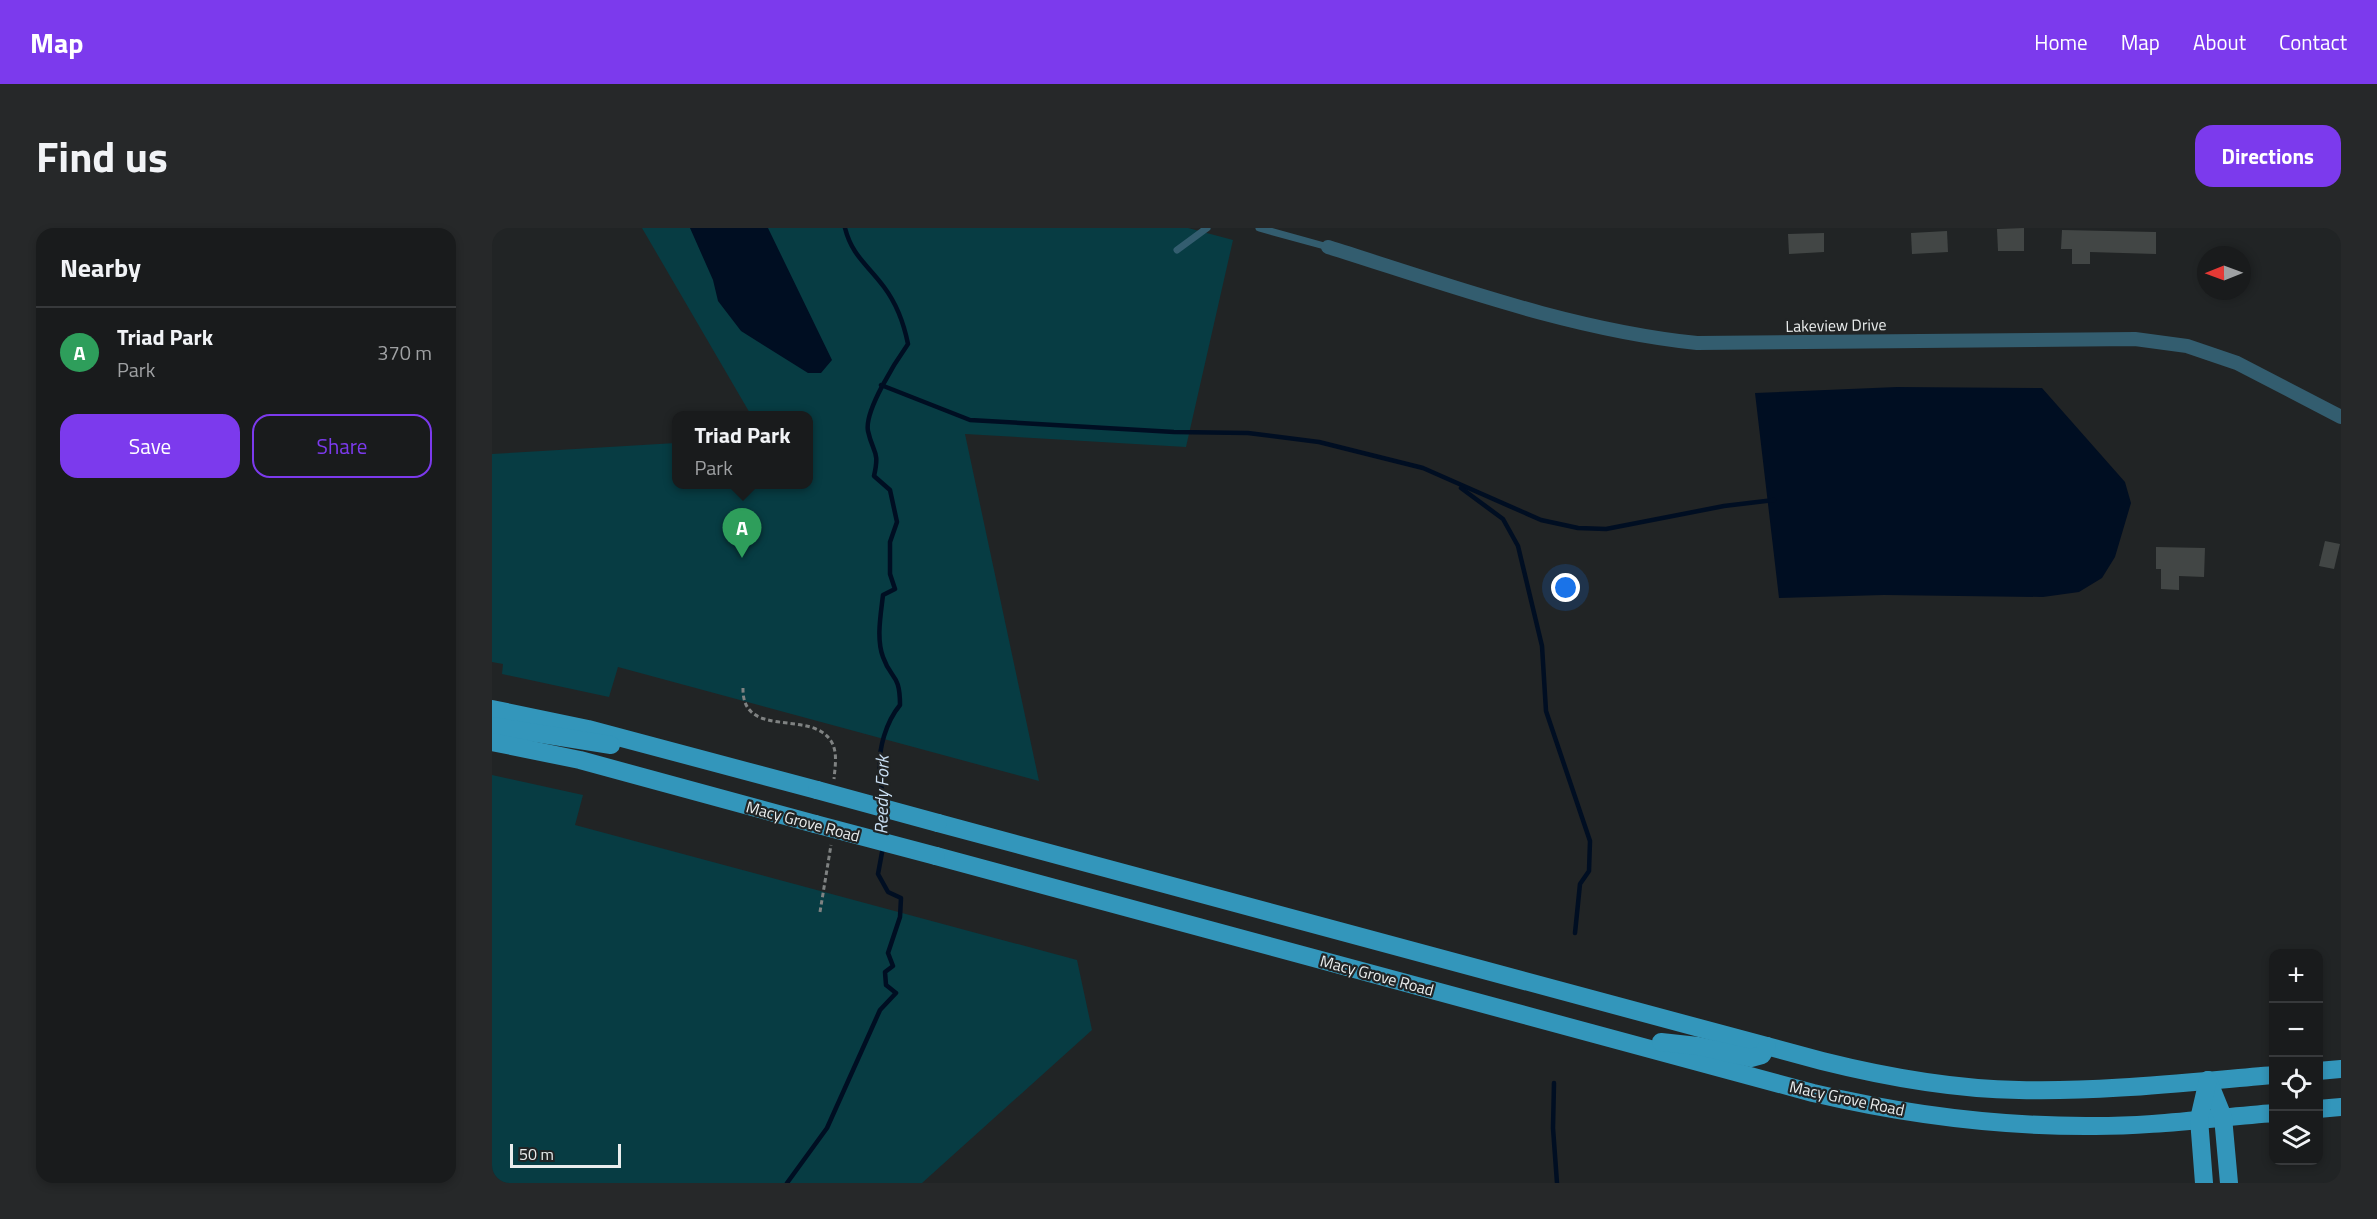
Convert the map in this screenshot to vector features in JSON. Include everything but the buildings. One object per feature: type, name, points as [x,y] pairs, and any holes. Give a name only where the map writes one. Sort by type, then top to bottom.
[{"type":"main road","name":"Macy Grove Road","points":[[492,709],[588,729],[1767,1046],[1887,1075],[1985,1089],[2086,1089],[2269,1075]]},
{"type":"main road","points":[[492,726],[713,762]]},
{"type":"main road","name":"Macy Grove Road","points":[[492,742],[580,760],[1814,1093],[1915,1113],[2018,1124],[2087,1126],[2269,1113]]},
{"type":"main road","points":[[1608,1037],[1698,1046],[1751,1058],[1762,1055],[1767,1046]]},
{"type":"main road","points":[[2323,1071],[2341,1069]]},
{"type":"main road","points":[[2204,1183],[2199,1119],[2208,1080]]},
{"type":"main road","points":[[2208,1080],[2223,1117],[2229,1183]]},
{"type":"main road","points":[[2323,1109],[2341,1107]]},
{"type":"street","name":"Lakeview Drive","points":[[1328,247],[1488,297],[1639,337],[1697,343],[2136,339],[2187,346],[2238,363],[2341,417]]},
{"type":"lane","points":[[1177,250],[1207,228]]},
{"type":"lane","points":[[1260,228],[1328,247]]},
{"type":"shaded area","points":[[642,228],[1188,228],[1233,240],[1186,447],[965,434],[1039,781],[618,667],[609,697],[502,674],[503,664],[492,662],[492,454],[672,443],[672,489],[813,489],[813,411],[749,411]]},
{"type":"shaded area","points":[[690,228],[768,228],[832,360],[821,373],[808,373],[741,331],[718,301],[713,280]]},
{"type":"shaded area","points":[[1897,387],[2042,388],[2125,482],[2131,503],[2115,557],[2102,578],[2079,592],[2043,597],[1884,595],[1779,598],[1755,393]]},
{"type":"shaded area","points":[[492,775],[583,795],[575,825],[1077,960],[1092,1030],[922,1183],[492,1183]]},
{"type":"waterway","name":"Reedy Fork","points":[[845,228],[856,253],[892,300],[902,321],[908,344],[882,386],[868,422],[868,431],[876,456],[874,476],[890,490],[897,522],[890,542],[890,574],[895,589],[883,595],[879,634],[883,657],[897,682],[900,705],[891,719],[882,745],[881,804]]},
{"type":"waterway","points":[[881,385],[970,420],[1174,432],[1248,433],[1319,442],[1423,468],[1541,520],[1578,528],[1606,529],[1724,506],[1774,500]]},
{"type":"waterway","points":[[1461,488],[1503,519],[1518,546],[1542,646],[1546,711],[1590,841],[1589,871],[1580,884],[1575,933]]},
{"type":"waterway","name":"Reedy Fork","points":[[880,836],[884,812]]},
{"type":"waterway","name":"Reedy Fork","points":[[787,1183],[827,1128],[880,1010],[896,993],[886,985],[885,972],[893,966],[888,953],[900,917],[901,898],[888,892],[878,874],[883,847]]},
{"type":"waterway","points":[[1554,1083],[1553,1128],[1557,1183]]},
{"type":"place","name":"Triad Park","points":[[742,558]]}]
